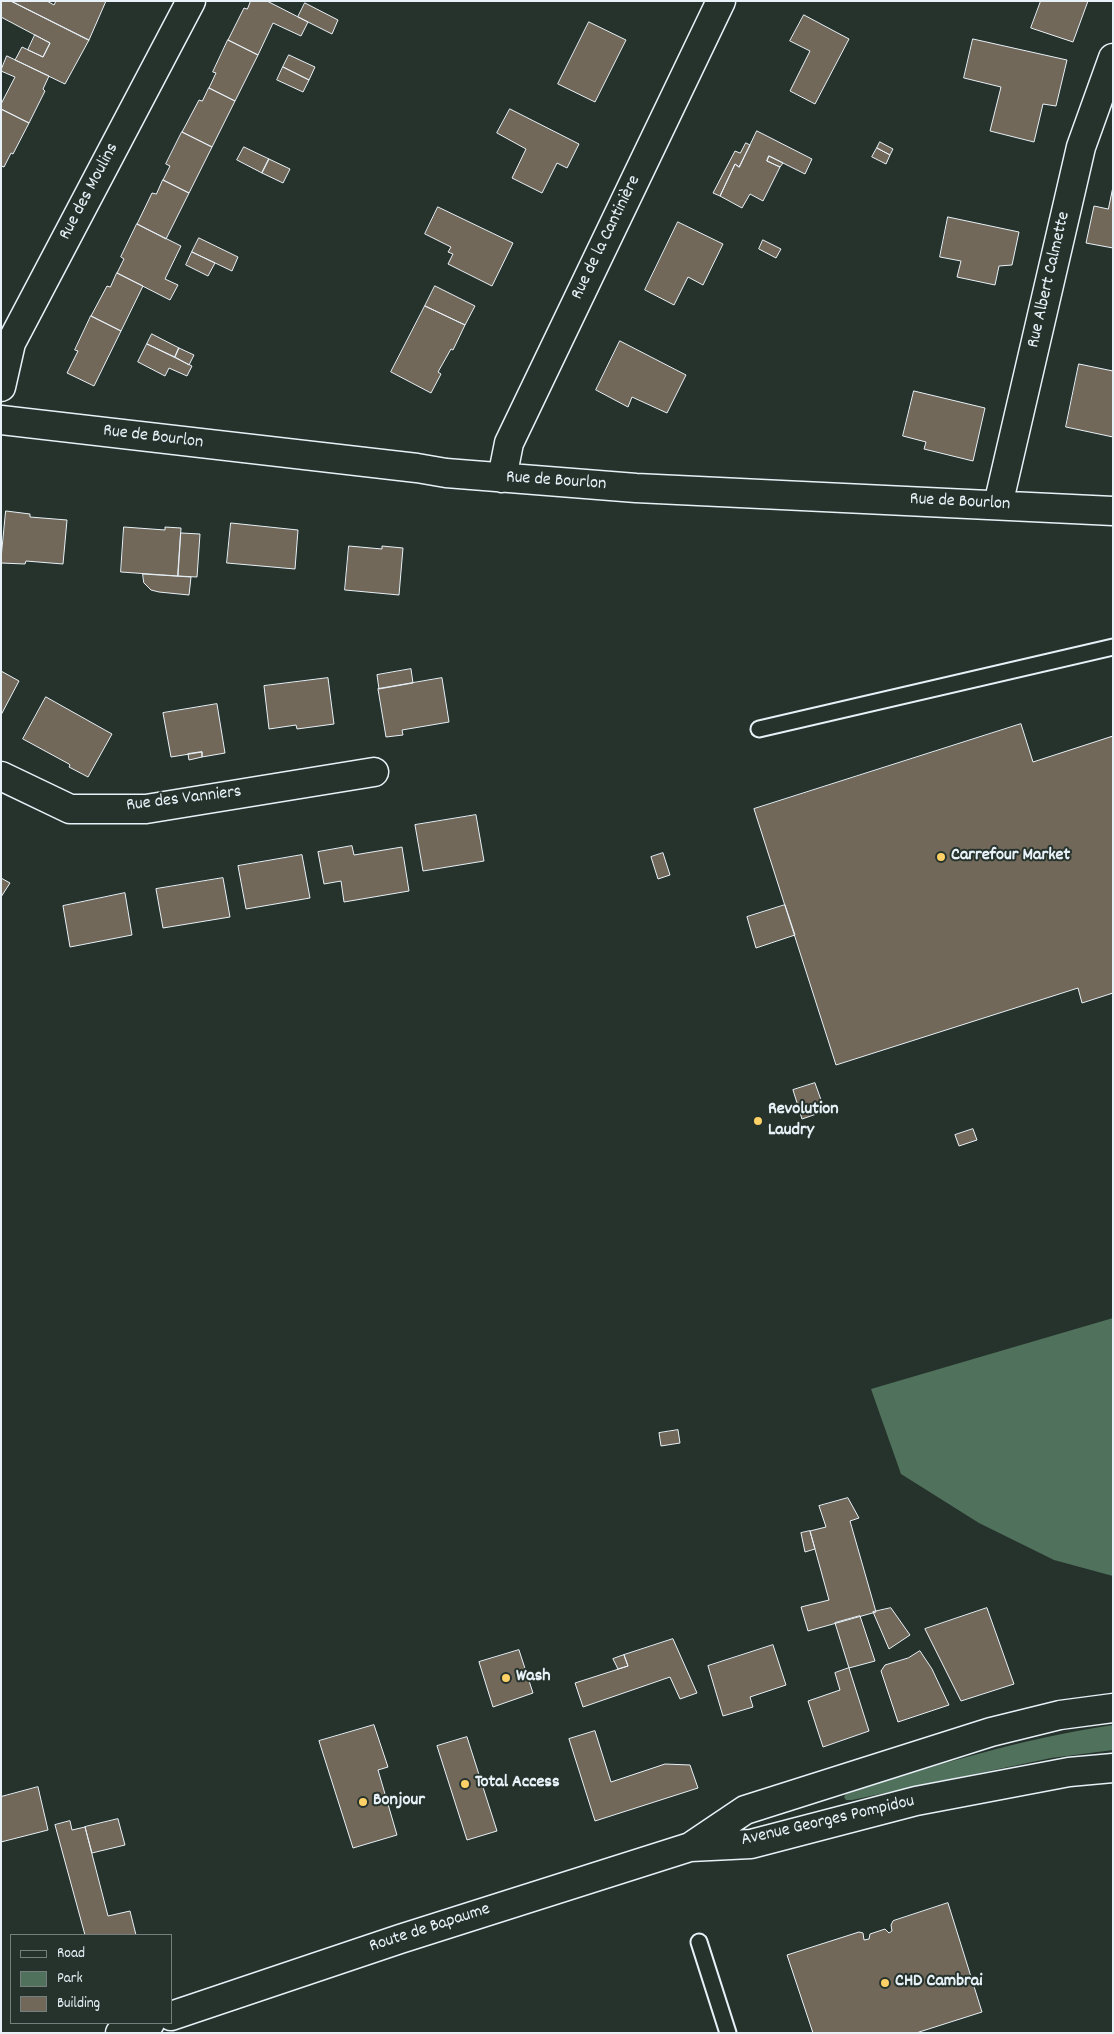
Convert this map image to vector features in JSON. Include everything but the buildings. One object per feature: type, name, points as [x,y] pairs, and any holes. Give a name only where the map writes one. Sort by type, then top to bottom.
[{"type":"street","name":"Rue des Moulins","points":[[1,387],[11,342],[191,1]]},
{"type":"street","name":"Rue de la Cantinière","points":[[502,478],[509,443],[721,1]]},
{"type":"street","name":"Rue Albert Calmette","points":[[998,505],[1081,147],[1113,58]]},
{"type":"street","name":"Rue de Bourlon","points":[[1,420],[502,478],[636,488],[1113,511]]},
{"type":"street","name":"Rue des Vanniers","points":[[1,776],[70,809],[146,809],[374,772]]},
{"type":"street","name":"Avenue Georges Pompidou","points":[[690,1847],[744,1810],[992,1732],[1060,1715],[1113,1708]]},
{"type":"street","name":"Avenue Georges Pompidou","points":[[690,1847],[751,1844],[916,1802],[1069,1772],[1113,1768]]},
{"type":"street","name":"Route de Bapaume","points":[[172,2016],[400,1939],[690,1847]]},
{"type":"street","points":[[120,2033],[147,2024]]},
{"type":"lane","points":[[759,729],[1113,647]]},
{"type":"lane","points":[[698,1942],[728,2033]]},
{"type":"green space","points":[[1113,1318],[1113,1576],[1054,1560],[979,1523],[901,1474],[871,1389]]},
{"type":"green space","points":[[1113,1725],[1113,1750],[1051,1758],[852,1800],[846,1800],[844,1797],[846,1794],[879,1783],[1011,1745]]},
{"type":"place","name":"Carrefour Market","points":[[941,857]]},
{"type":"place","name":"Revolution Laudry","points":[[758,1121]]},
{"type":"place","name":"Wash","points":[[506,1678]]},
{"type":"place","name":"Total Access","points":[[465,1784]]},
{"type":"place","name":"Bonjour","points":[[363,1802]]},
{"type":"place","name":"CHD Cambrai","points":[[885,1983]]}]
